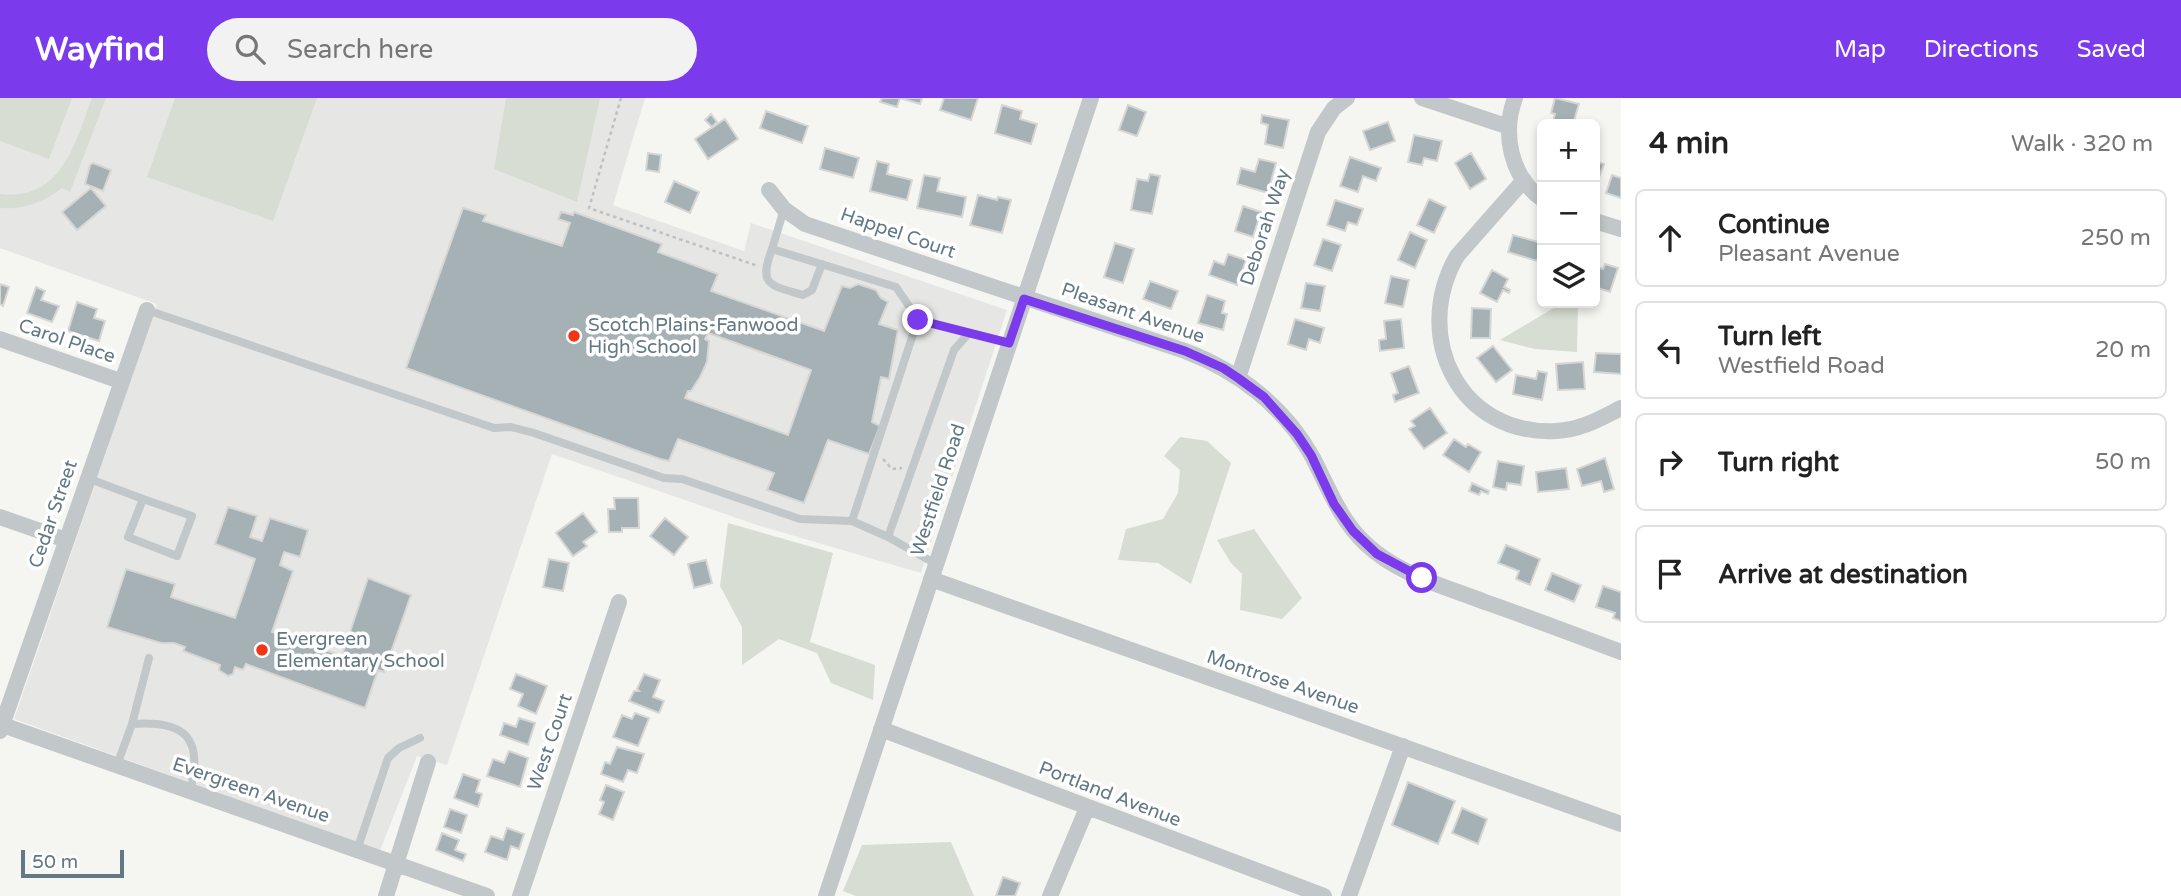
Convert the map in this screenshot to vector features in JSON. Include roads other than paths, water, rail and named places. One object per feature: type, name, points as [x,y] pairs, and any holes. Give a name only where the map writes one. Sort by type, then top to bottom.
[{"type":"street","name":"Westfield Road","points":[[826,896],[1091,98]]},
{"type":"street","name":"Deborah Way","points":[[1238,378],[1318,132],[1334,108],[1347,98]]},
{"type":"street","points":[[1422,98],[1509,127]]},
{"type":"street","points":[[1516,98],[1509,127],[1511,151],[1524,180],[1537,194]]},
{"type":"street","points":[[1524,180],[1457,256],[1449,270],[1441,292],[1438,316],[1446,362],[1457,382],[1472,400],[1491,414],[1523,428],[1547,431],[1570,429],[1592,423],[1621,408]]},
{"type":"street","name":"Happel Court","points":[[769,190],[784,209],[805,224],[1024,299]]},
{"type":"street","points":[[1600,223],[1621,229]]},
{"type":"street","name":"Pleasant Avenue","points":[[1024,299],[1185,351],[1223,368],[1264,397],[1297,434],[1311,455],[1343,518],[1377,554],[1422,578],[1621,652]]},
{"type":"street","name":"Cedar Street","points":[[1,726],[146,310]]},
{"type":"street","name":"Carol Place","points":[[0,339],[120,382]]},
{"type":"street","points":[[0,517],[66,540]]},
{"type":"street","name":"Montrose Avenue","points":[[934,572],[1621,824]]},
{"type":"street","name":"West Court","points":[[520,896],[619,602]]},
{"type":"street","name":"Evergreen Avenue","points":[[1,726],[487,896]]},
{"type":"street","name":"Portland Avenue","points":[[881,729],[1324,896]]},
{"type":"street","points":[[1349,896],[1403,746]]},
{"type":"street","points":[[386,896],[428,762]]},
{"type":"street","points":[[1050,896],[1087,808]]},
{"type":"lane","points":[[784,209],[765,269],[768,282],[803,295],[811,290],[822,264]]},
{"type":"lane","points":[[772,249],[896,287],[918,320],[1009,343]]},
{"type":"lane","points":[[146,310],[494,428],[511,428],[534,433],[664,478],[682,479],[800,519],[852,521],[888,537],[934,572]]},
{"type":"lane","points":[[852,521],[918,320]]},
{"type":"lane","points":[[888,537],[954,350],[969,333]]},
{"type":"lane","points":[[87,478],[192,516],[177,556],[128,537],[143,499]]},
{"type":"lane","points":[[117,765],[132,724],[149,658]]},
{"type":"lane","points":[[132,724],[156,722],[181,732],[193,749],[196,760],[190,791]]},
{"type":"lane","points":[[357,850],[388,758],[399,748],[420,737]]},
{"type":"place","name":"Scotch Plains-Fanwood High School","points":[[574,336]]},
{"type":"place","name":"Evergreen Elementary School","points":[[262,650]]}]
